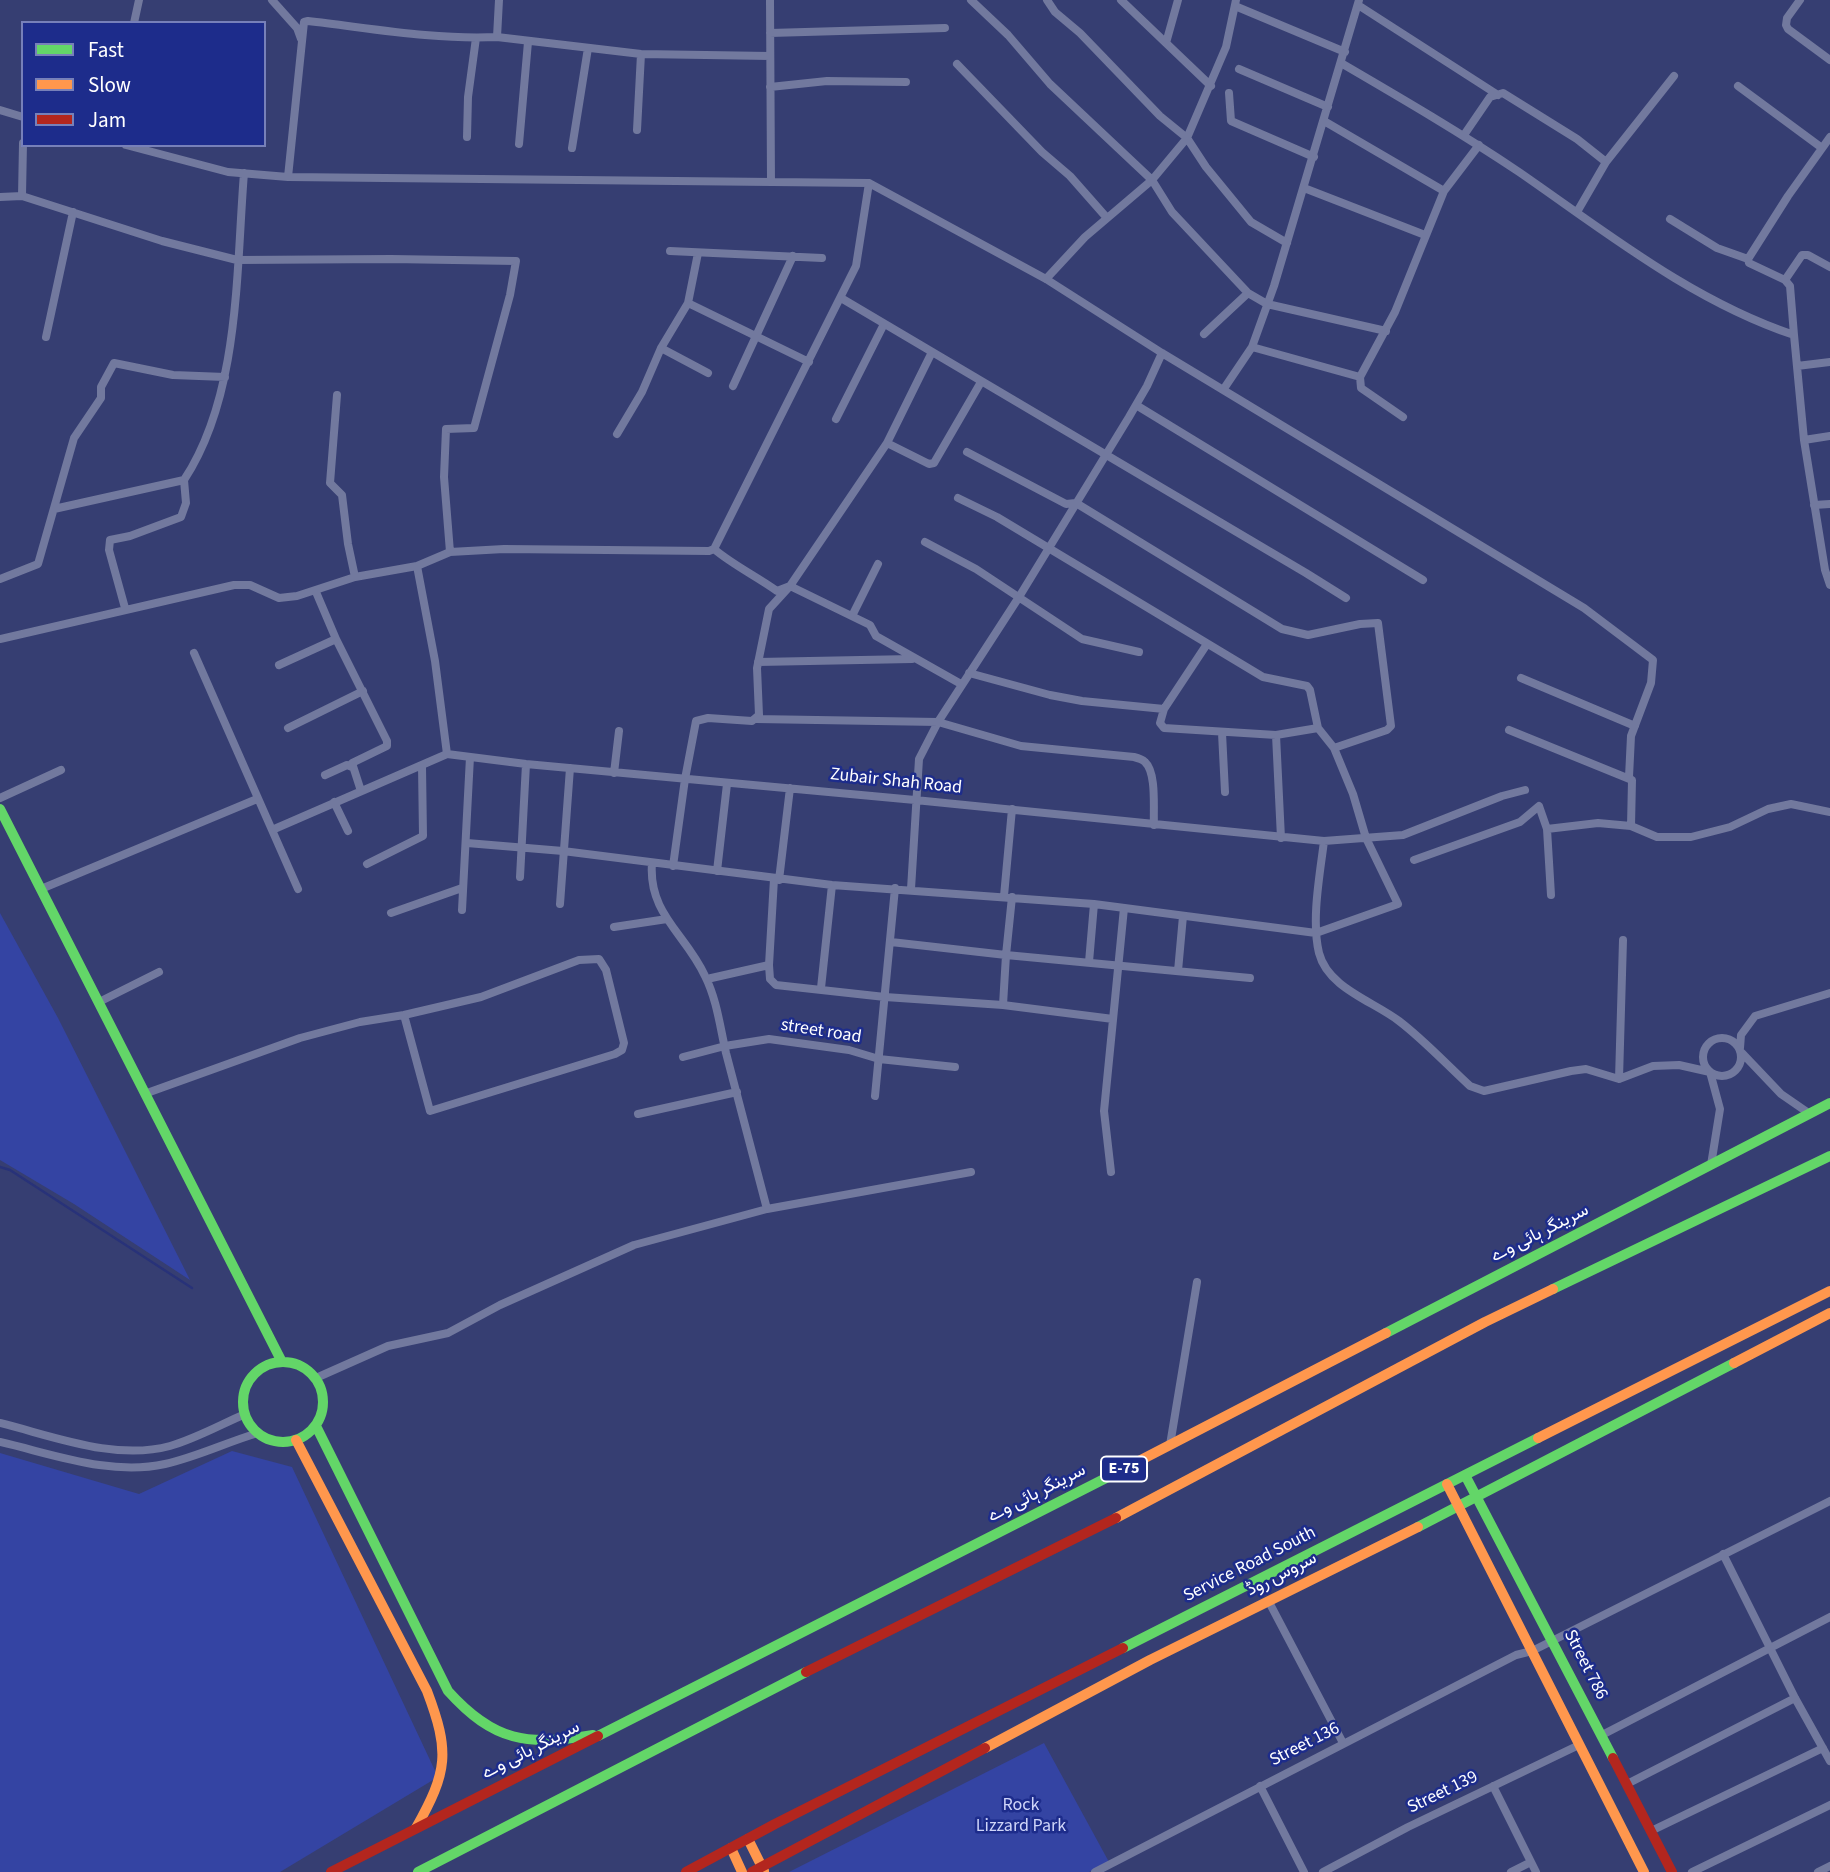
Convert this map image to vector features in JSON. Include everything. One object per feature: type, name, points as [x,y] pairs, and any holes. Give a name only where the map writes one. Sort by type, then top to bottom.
[{"type":"main road","points":[[0,809],[282,1362]]},
{"type":"main road","name":"سرینگر ہائی وے","points":[[331,1872],[1170,1445],[1830,1103]]},
{"type":"main road","name":"E-75","points":[[418,1872],[845,1652],[1140,1506],[1485,1322],[1830,1156]]},
{"type":"main road","name":"Service Road South","points":[[686,1872],[1830,1291]]},
{"type":"main road","name":"سروس روڈ","points":[[760,1870],[1138,1667],[1459,1507],[1830,1313]]},
{"type":"main road","points":[[282,1362],[295,1363],[316,1378],[324,1402],[316,1426],[296,1440],[283,1442],[270,1440],[258,1433],[245,1414],[243,1394],[252,1377],[270,1364],[282,1362]]},
{"type":"main road","points":[[316,1426],[448,1692],[460,1706],[475,1720],[518,1740],[573,1739],[604,1733]]},
{"type":"main road","points":[[296,1440],[427,1691],[440,1723],[444,1738],[444,1766],[436,1795],[415,1831]]},
{"type":"main road","name":"Street 786","points":[[1465,1475],[1672,1872]]},
{"type":"main road","points":[[1447,1484],[1644,1872]]},
{"type":"main road","points":[[748,1839],[760,1870]]},
{"type":"main road","points":[[731,1848],[742,1872]]},
{"type":"street","points":[[134,21],[139,0]]},
{"type":"street","points":[[272,0],[297,28],[302,43]]},
{"type":"street","points":[[497,37],[499,0]]},
{"type":"street","points":[[770,0],[771,181]]},
{"type":"street","points":[[971,0],[1098,131],[1152,180],[1172,212],[1248,293],[1267,304],[1386,331]]},
{"type":"street","points":[[1047,0],[1055,12],[1080,33],[1160,116],[1187,138],[1206,167],[1251,222],[1287,243]]},
{"type":"street","points":[[1166,43],[1178,0]]},
{"type":"street","points":[[1800,0],[1787,18],[1786,25],[1791,33],[1830,60]]},
{"type":"street","points":[[1124,1],[1211,86]]},
{"type":"street","points":[[1046,279],[1085,237],[1152,180],[1187,138],[1226,47],[1236,3],[1345,51]]},
{"type":"street","points":[[1223,390],[1252,347],[1267,304],[1314,157],[1358,3],[1498,95]]},
{"type":"street","points":[[288,177],[304,22],[476,38],[497,37],[641,54],[770,56]]},
{"type":"street","points":[[770,33],[945,28]]},
{"type":"street","points":[[467,137],[468,97],[476,38]]},
{"type":"street","points":[[519,144],[527,42]]},
{"type":"street","points":[[572,148],[588,48]]},
{"type":"street","points":[[637,130],[641,54]]},
{"type":"street","points":[[1342,63],[1464,135],[1704,296],[1762,324],[1794,335]]},
{"type":"street","points":[[957,64],[1042,152],[1070,176],[1107,218]]},
{"type":"street","points":[[1239,69],[1328,107]]},
{"type":"street","points":[[1577,212],[1606,162],[1674,76]]},
{"type":"street","points":[[770,87],[827,81],[906,82]]},
{"type":"street","points":[[1738,86],[1822,148]]},
{"type":"street","points":[[1229,93],[1231,121],[1314,157]]},
{"type":"street","points":[[1464,135],[1489,97],[1503,93],[1577,139],[1606,162]]},
{"type":"street","points":[[0,110],[21,116]]},
{"type":"street","points":[[1324,121],[1444,191]]},
{"type":"street","points":[[1748,259],[1830,137]]},
{"type":"street","points":[[1403,416],[1361,388],[1360,377],[1386,331],[1444,191],[1479,145]]},
{"type":"street","points":[[22,196],[23,147]]},
{"type":"street","points":[[134,147],[228,172],[288,177],[869,183],[1046,279],[1223,390],[1584,608],[1653,660],[1651,683],[1631,736],[1629,777]]},
{"type":"street","points":[[125,608],[109,550],[110,540],[156,528],[181,517],[186,503],[184,480],[200,456],[222,394],[244,173]]},
{"type":"street","points":[[0,639],[233,585],[250,585],[279,598],[316,592],[355,577],[417,566],[450,552],[504,549],[715,549],[856,266],[869,183]]},
{"type":"street","points":[[1304,188],[1425,235]]},
{"type":"street","points":[[0,197],[22,196],[162,241],[237,260],[516,261],[510,295],[474,428],[446,429],[444,477],[450,552]]},
{"type":"street","points":[[46,337],[73,212]]},
{"type":"street","points":[[1670,219],[1717,248],[1748,259],[1749,263],[1786,280],[1790,286],[1804,440],[1830,585]]},
{"type":"street","points":[[670,251],[822,258]]},
{"type":"street","points":[[617,434],[642,392],[661,348],[688,303],[698,253]]},
{"type":"street","points":[[1786,280],[1802,254],[1830,267]]},
{"type":"street","points":[[733,386],[793,256]]},
{"type":"street","points":[[1204,334],[1248,293]]},
{"type":"street","points":[[841,298],[1346,598]]},
{"type":"street","points":[[688,303],[809,362]]},
{"type":"street","points":[[836,419],[884,324]]},
{"type":"street","points":[[1252,347],[1360,377]]},
{"type":"street","points":[[661,348],[708,373]]},
{"type":"street","points":[[757,719],[758,662],[769,609],[790,586],[887,443],[932,352]]},
{"type":"street","points":[[911,890],[919,759],[961,684],[1019,597],[1136,405],[1163,353]]},
{"type":"street","points":[[1797,366],[1830,362]]},
{"type":"street","points":[[0,579],[38,564],[74,438],[101,398],[101,387],[114,363],[173,374],[225,377]]},
{"type":"street","points":[[887,443],[929,464],[934,463],[981,382]]},
{"type":"street","points":[[337,395],[330,483],[342,495],[355,577]]},
{"type":"street","points":[[1136,405],[1423,580]]},
{"type":"street","points":[[1804,440],[1830,436]]},
{"type":"street","points":[[967,452],[1066,504],[1076,503],[1282,629],[1308,635],[1378,623],[1391,726],[1387,730],[1334,748]]},
{"type":"street","points":[[54,509],[184,480]]},
{"type":"street","points":[[467,844],[563,851],[832,885],[1094,904],[1316,933],[1398,904],[1366,838],[1353,794],[1334,748],[1318,729],[1311,690],[1307,686],[1263,677],[997,516],[958,498]]},
{"type":"street","points":[[1814,505],[1830,504]]},
{"type":"street","points":[[925,542],[976,569],[1082,639],[1139,652]]},
{"type":"street","points":[[715,549],[777,591],[790,586],[870,625],[876,636],[961,684]]},
{"type":"street","points":[[852,616],[878,564]]},
{"type":"street","points":[[272,830],[447,754],[435,661],[417,566]]},
{"type":"street","points":[[316,592],[336,639],[387,741],[387,746],[355,760],[352,767],[360,791]]},
{"type":"street","points":[[279,665],[336,639]]},
{"type":"street","points":[[1207,644],[1164,709],[1160,723],[1164,728],[1276,735],[1318,729]]},
{"type":"street","points":[[194,653],[298,889]]},
{"type":"street","points":[[758,662],[915,659]]},
{"type":"street","points":[[970,673],[1082,701],[1164,709]]},
{"type":"street","points":[[1521,678],[1634,726]]},
{"type":"street","points":[[288,728],[363,691]]},
{"type":"street","points":[[673,866],[684,779],[696,721],[708,718],[752,721],[938,722],[1021,746],[1134,757],[1144,762],[1150,770],[1154,825]]},
{"type":"street","points":[[1509,730],[1629,777],[1633,782],[1631,826]]},
{"type":"street","points":[[614,773],[619,731]]},
{"type":"street","points":[[1222,733],[1225,792]]},
{"type":"street","points":[[1276,735],[1280,838]]},
{"type":"street","name":"Zubair Shah Road","points":[[447,754],[614,773],[1012,809],[1324,841],[1403,835],[1502,796],[1525,790]]},
{"type":"street","points":[[462,910],[470,757]]},
{"type":"street","points":[[520,877],[526,764]]},
{"type":"street","points":[[325,775],[347,765],[352,767]]},
{"type":"street","points":[[367,864],[424,836],[422,766]]},
{"type":"street","points":[[560,904],[570,768]]},
{"type":"street","points":[[0,798],[61,770]]},
{"type":"street","points":[[717,871],[727,784]]},
{"type":"street","points":[[790,788],[777,879],[769,965],[770,979],[776,985],[885,997],[1003,1005],[1113,1019]]},
{"type":"street","points":[[41,889],[257,799]]},
{"type":"street","points":[[334,803],[348,831]]},
{"type":"street","points":[[1547,829],[1598,823],[1631,826],[1657,837],[1691,837],[1730,827],[1768,809],[1791,804],[1830,811]]},
{"type":"street","points":[[1415,860],[1520,822],[1539,806],[1547,829],[1550,895]]},
{"type":"street","points":[[1003,1005],[1012,809]]},
{"type":"street","points":[[1324,841],[1316,933],[1319,954],[1327,971],[1339,983],[1399,1021],[1470,1086],[1484,1091],[1586,1069],[1619,1079],[1653,1066],[1679,1065],[1728,1076],[1741,1062],[1741,1035],[1755,1016],[1830,993]]},
{"type":"street","points":[[652,863],[651,884],[657,903],[697,959],[719,1015],[767,1209]]},
{"type":"street","points":[[821,988],[832,885]]},
{"type":"street","points":[[391,913],[462,888]]},
{"type":"street","points":[[875,1096],[895,888]]},
{"type":"street","points":[[1089,962],[1094,904]]},
{"type":"street","points":[[1111,1172],[1104,1111],[1124,908]]},
{"type":"street","points":[[1178,971],[1183,916]]},
{"type":"street","points":[[614,927],[667,919]]},
{"type":"street","points":[[1619,1079],[1623,940]]},
{"type":"street","points":[[891,942],[1250,978]]},
{"type":"street","points":[[147,1093],[300,1038],[360,1022],[481,997],[579,960],[600,959],[606,970],[624,1043],[622,1050],[615,1054],[430,1111],[404,1015]]},
{"type":"street","points":[[707,979],[769,965]]},
{"type":"street","points":[[99,1002],[159,972]]},
{"type":"street","points":[[1711,1165],[1720,1109],[1703,1057],[1710,1042],[1718,1038],[1734,1041],[1781,1094],[1810,1114]]},
{"type":"street","name":"street road","points":[[683,1057],[725,1046],[769,1039],[849,1050],[879,1059],[955,1067]]},
{"type":"street","points":[[638,1114],[737,1092]]},
{"type":"street","points":[[316,1378],[388,1346],[448,1333],[500,1304],[634,1245],[767,1209],[971,1172]]},
{"type":"street","points":[[1170,1445],[1198,1282]]},
{"type":"street","points":[[0,1423],[110,1448],[143,1450],[179,1443],[245,1414]]},
{"type":"street","points":[[0,1442],[121,1468],[163,1465],[258,1433]]},
{"type":"street","name":"Street 136","points":[[1095,1872],[1516,1655],[1532,1651],[1830,1501]]},
{"type":"street","points":[[1723,1554],[1795,1698],[1830,1761]]},
{"type":"street","points":[[1269,1602],[1343,1743]]},
{"type":"street","points":[[1602,1735],[1830,1618]]},
{"type":"street","points":[[1627,1783],[1795,1698]]},
{"type":"street","name":"Street 139","points":[[1323,1872],[1408,1827],[1579,1745]]},
{"type":"street","points":[[1651,1831],[1823,1748]]},
{"type":"street","points":[[1260,1786],[1304,1872]]},
{"type":"street","points":[[1493,1786],[1536,1872]]},
{"type":"street","points":[[1692,1872],[1830,1805]]},
{"type":"street","points":[[1511,1872],[1531,1862]]},
{"type":"street","points":[[1818,1872],[1830,1866]]},
{"type":"green space","points":[[0,913],[58,1018],[190,1280],[74,1204],[0,1160]]},
{"type":"green space","points":[[232,1451],[292,1467],[438,1777],[280,1872],[0,1872],[0,1453],[139,1494]]},
{"type":"green space","name":"Rock Lizzard Park","points":[[1044,1743],[1109,1862],[1089,1872],[789,1872]]},
{"type":"waterway","points":[[0,1167],[10,1170],[192,1288]]},
{"type":"traffic: fast","points":[[0,809],[282,1362]]},
{"type":"traffic: fast","points":[[1386,1333],[1830,1103]]},
{"type":"traffic: fast","points":[[1553,1289],[1830,1156]]},
{"type":"traffic: fast","points":[[283,1362],[298,1365],[311,1374],[320,1387],[323,1402],[320,1417],[311,1430],[298,1439],[283,1442],[268,1439],[255,1430],[246,1417],[243,1402],[246,1387],[255,1374],[268,1365],[283,1362]]},
{"type":"traffic: fast","points":[[1418,1527],[1734,1363]]},
{"type":"traffic: fast","points":[[316,1426],[448,1691],[481,1721],[513,1736],[549,1740],[593,1735]]},
{"type":"traffic: fast","points":[[1123,1648],[1538,1438]]},
{"type":"traffic: fast","points":[[1465,1475],[1613,1758]]},
{"type":"traffic: fast","points":[[598,1736],[1110,1476]]},
{"type":"traffic: fast","points":[[418,1872],[806,1672]]},
{"type":"traffic: slow","points":[[1116,1518],[1485,1322],[1553,1289]]},
{"type":"traffic: slow","points":[[1538,1438],[1830,1291]]},
{"type":"traffic: slow","points":[[1734,1363],[1830,1313]]},
{"type":"traffic: slow","points":[[1110,1476],[1386,1333]]},
{"type":"traffic: slow","points":[[296,1440],[427,1691],[434,1712],[442,1746],[440,1776],[416,1828]]},
{"type":"traffic: slow","points":[[1447,1484],[1644,1872]]},
{"type":"traffic: slow","points":[[985,1748],[1150,1660],[1418,1527]]},
{"type":"traffic: slow","points":[[748,1839],[764,1871]]},
{"type":"traffic: slow","points":[[731,1848],[742,1872]]},
{"type":"traffic: jam","points":[[806,1672],[1116,1518]]},
{"type":"traffic: jam","points":[[686,1872],[775,1824],[1123,1648]]},
{"type":"traffic: jam","points":[[331,1872],[598,1736]]},
{"type":"traffic: jam","points":[[752,1872],[985,1748]]},
{"type":"traffic: jam","points":[[1613,1758],[1672,1872]]}]
